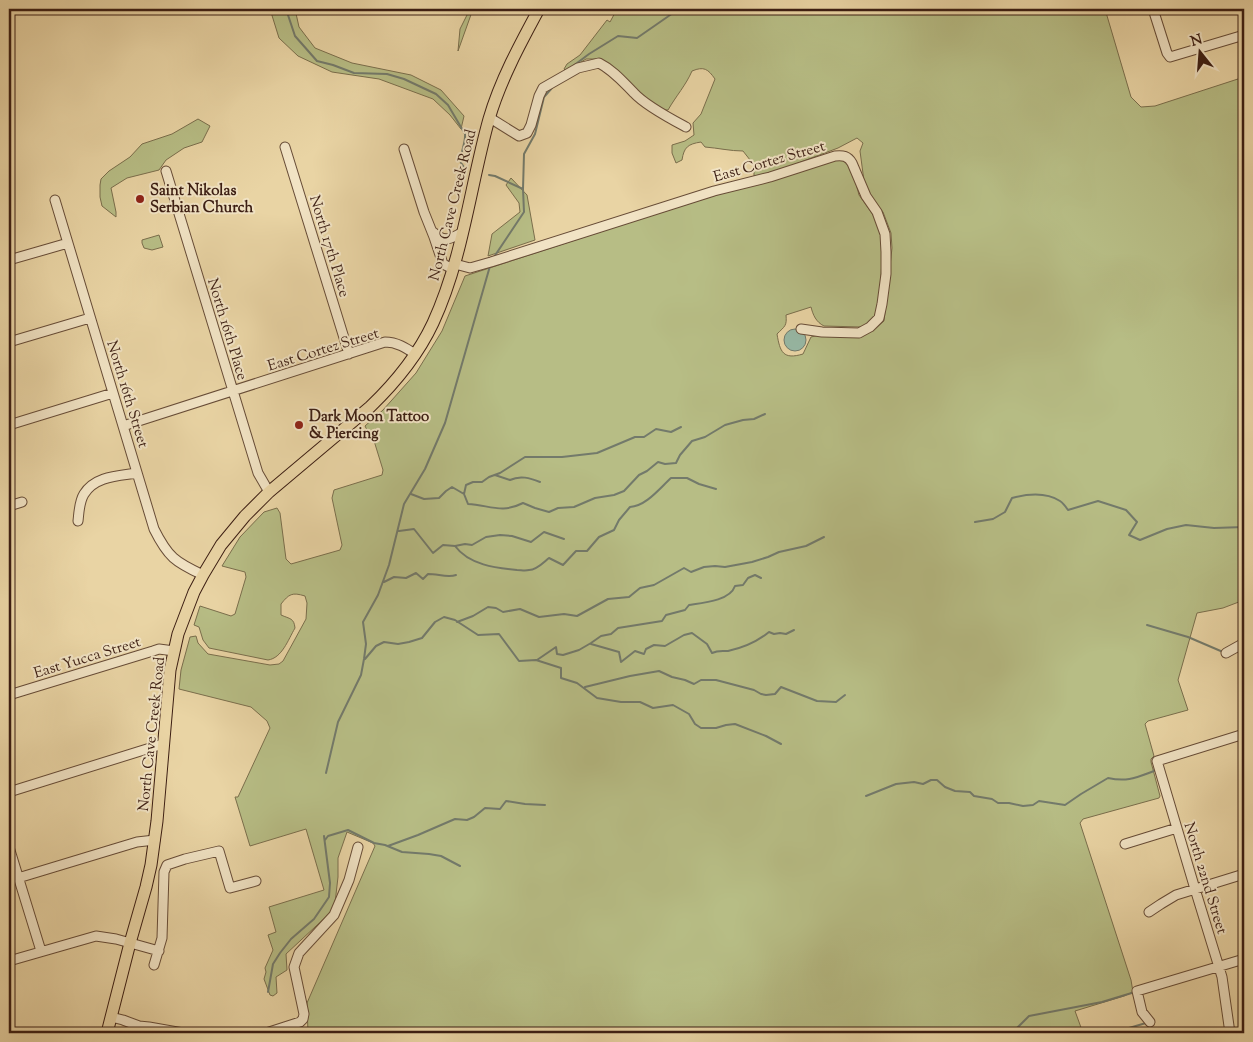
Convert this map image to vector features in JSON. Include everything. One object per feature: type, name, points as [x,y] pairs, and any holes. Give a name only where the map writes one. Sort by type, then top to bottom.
[{"type":"main road","name":"North Cave Creek Road","points":[[107,1033],[146,887],[155,840],[168,687],[174,651],[189,604],[203,575],[233,529],[269,492],[370,407],[386,391],[415,354],[433,324],[454,266],[490,118],[503,82],[539,9]]},
{"type":"street","points":[[1153,9],[1167,54],[1170,57],[1244,36]]},
{"type":"street","points":[[490,118],[519,136],[527,133],[543,88],[578,68],[599,63],[620,79],[634,94],[667,117],[686,127]]},
{"type":"street","name":"North 17th Place","points":[[285,147],[349,354]]},
{"type":"street","points":[[404,149],[443,264],[454,266]]},
{"type":"street","name":"East Cortez Street","points":[[454,266],[470,268],[492,262],[714,191],[770,177],[842,155],[852,163],[885,234],[886,274],[879,318],[875,323],[860,332],[822,332],[801,329]]},
{"type":"street","name":"North 16th Place","points":[[166,171],[258,473],[269,492]]},
{"type":"street","name":"North 16th Street","points":[[55,200],[154,529],[162,546],[172,556],[184,566],[203,575]]},
{"type":"street","points":[[432,232],[444,239],[454,237],[463,232]]},
{"type":"street","points":[[9,260],[68,243]]},
{"type":"street","points":[[9,342],[90,318]]},
{"type":"street","name":"East Cortez Street","points":[[123,426],[385,342],[401,346],[415,354]]},
{"type":"street","points":[[9,425],[113,393]]},
{"type":"street","points":[[78,522],[83,495],[96,482],[104,478],[137,473]]},
{"type":"street","points":[[9,506],[22,502]]},
{"type":"street","points":[[1226,653],[1244,644]]},
{"type":"street","name":"East Yucca Street","points":[[9,695],[150,651],[159,649],[174,651]]},
{"type":"street","name":"North 22nd Street","points":[[1230,1033],[1226,994],[1222,977],[1157,761],[1244,734]]},
{"type":"street","points":[[9,792],[163,744]]},
{"type":"street","points":[[1125,844],[1177,828]]},
{"type":"street","points":[[18,878],[137,842],[155,840]]},
{"type":"street","points":[[9,847],[41,951]]},
{"type":"street","points":[[266,1033],[300,1022],[303,1019],[304,1014],[294,967],[299,953],[334,915],[349,880],[358,847]]},
{"type":"street","points":[[154,965],[162,938],[163,885],[167,865],[219,851],[230,888],[256,881]]},
{"type":"street","points":[[1149,912],[1176,895],[1244,874]]},
{"type":"street","points":[[9,961],[96,936],[159,950]]},
{"type":"street","points":[[1150,1022],[1142,1012],[1136,991],[1244,959]]},
{"type":"street","points":[[111,1017],[139,1026],[183,1033]]},
{"type":"green space","points":[[270,9],[295,9],[299,27],[315,48],[352,63],[411,75],[441,90],[464,116],[461,129],[450,115],[433,99],[379,79],[332,72],[298,56],[279,38]]},
{"type":"green space","points":[[470,9],[473,9],[458,51],[460,29]]},
{"type":"green space","points":[[617,9],[1105,9],[1131,97],[1141,107],[1155,106],[1244,77],[1244,434],[1242,435],[1244,444],[1244,600],[1223,608],[1197,613],[1178,680],[1188,710],[1148,721],[1145,724],[1154,756],[1151,762],[1159,798],[1083,819],[1080,823],[1131,980],[1133,992],[1075,1011],[1083,1033],[308,1033],[307,1003],[375,846],[373,843],[347,832],[338,858],[335,903],[330,913],[286,954],[287,970],[276,977],[277,993],[273,996],[270,995],[264,979],[265,968],[273,950],[268,935],[276,932],[269,907],[324,890],[306,829],[250,846],[235,797],[238,797],[270,728],[267,721],[251,707],[179,689],[181,670],[190,637],[196,636],[198,643],[208,654],[270,665],[279,664],[283,661],[306,619],[307,603],[305,596],[291,595],[281,604],[281,615],[293,621],[295,628],[281,652],[273,659],[268,660],[209,648],[203,640],[199,627],[194,625],[200,606],[231,616],[235,614],[246,577],[245,572],[222,566],[240,537],[264,512],[277,508],[280,513],[286,559],[291,564],[340,550],[342,545],[332,498],[334,490],[382,475],[383,470],[371,431],[368,432],[365,426],[383,410],[416,373],[442,331],[465,276],[729,191],[837,159],[845,159],[852,168],[859,195],[878,222],[883,241],[879,313],[872,322],[862,327],[824,326],[815,318],[811,307],[786,315],[785,326],[777,334],[778,340],[784,353],[796,356],[803,354],[811,337],[823,334],[861,335],[875,329],[884,321],[892,248],[891,233],[883,212],[870,197],[864,181],[860,151],[863,143],[857,138],[838,148],[769,174],[754,176],[754,165],[743,151],[705,147],[701,142],[687,147],[682,160],[676,163],[672,153],[672,145],[685,141],[694,135],[693,123],[701,114],[715,79],[708,71],[700,69],[692,71],[668,110],[661,110],[635,93],[603,63],[596,59],[586,59],[570,69],[564,69],[567,64],[580,55],[607,20],[610,22]]},
{"type":"green space","points":[[198,119],[210,126],[202,142],[184,148],[166,160],[159,170],[127,178],[111,188],[116,217],[102,206],[100,197],[101,179],[109,171],[130,157],[142,144],[172,134]]},
{"type":"green space","points":[[511,178],[527,195],[535,240],[488,256],[492,234],[520,212],[519,203],[506,185]]},
{"type":"green space","points":[[159,235],[163,247],[152,250],[144,248],[142,240]]},
{"type":"shaded area","points":[[795,329],[803,332],[806,340],[803,348],[795,351],[787,348],[784,340],[787,332]]},
{"type":"waterway","points":[[286,9],[295,36],[317,61],[354,73],[387,74],[404,79],[436,94],[448,105],[465,134],[461,163],[466,170]]},
{"type":"waterway","points":[[573,66],[618,36],[637,38],[676,9]]},
{"type":"waterway","points":[[494,257],[524,212],[524,154],[535,134],[544,97],[552,88]]},
{"type":"waterway","points":[[489,175],[523,189]]},
{"type":"waterway","points":[[326,773],[338,722],[361,675],[366,644],[363,622],[378,595],[389,565],[404,504],[425,469],[445,423],[490,266]]},
{"type":"waterway","points":[[411,494],[424,499],[439,498],[452,487],[464,494],[468,504],[508,508],[523,503],[549,512],[558,508],[574,507],[595,498],[614,495],[624,491],[639,475],[658,462],[665,464],[676,463],[692,441],[705,437],[725,425],[754,419],[765,414]]},
{"type":"waterway","points":[[464,494],[466,485],[473,482],[482,482],[525,457],[562,457],[597,453],[635,437],[644,437],[656,429],[671,432],[681,427]]},
{"type":"waterway","points":[[495,475],[510,480],[525,478],[540,482]]},
{"type":"waterway","points":[[399,531],[414,529],[433,553],[443,545],[455,546],[468,557],[483,564],[500,568],[532,570],[549,558],[563,565],[576,551],[587,551],[599,537],[614,530],[619,520],[630,507],[647,500],[671,478],[687,478],[716,489]]},
{"type":"waterway","points":[[975,522],[993,519],[1005,512],[1012,498],[1036,495],[1055,498],[1068,510],[1098,501],[1126,510],[1137,522],[1129,535],[1140,540],[1167,529],[1186,525],[1214,528],[1244,527]]},
{"type":"waterway","points":[[455,546],[472,545],[486,537],[500,535],[512,536],[531,542],[544,532],[564,539]]},
{"type":"waterway","points":[[457,622],[473,616],[488,607],[496,608],[503,612],[520,609],[539,617],[564,614],[577,616],[608,599],[629,597],[640,588],[654,585],[684,568],[691,572],[704,567],[725,567],[752,562],[779,552],[806,546],[824,537]]},
{"type":"waterway","points":[[384,582],[394,577],[406,578],[416,573],[423,579],[428,574],[456,575]]},
{"type":"waterway","points":[[537,660],[556,647],[557,654],[563,655],[579,650],[601,636],[611,634],[618,628],[662,621],[666,615],[685,610],[689,605],[722,598],[728,595],[735,586],[743,585],[748,578],[755,575],[761,578]]},
{"type":"waterway","points":[[365,659],[376,646],[384,642],[398,644],[422,638],[435,622],[444,617],[455,620],[478,635],[499,634],[519,661],[536,660],[561,668],[561,678],[577,683],[597,698],[621,702],[640,702],[653,708],[673,705],[689,714],[695,724],[701,728],[716,728],[735,724],[781,744]]},
{"type":"waterway","points":[[1147,625],[1188,637],[1223,652]]},
{"type":"waterway","points":[[591,644],[619,652],[621,662],[635,651],[644,654],[646,649],[654,645],[665,646],[684,635],[692,633],[707,644],[712,653],[744,646],[769,632],[786,634],[794,630]]},
{"type":"waterway","points":[[585,687],[659,671],[694,684],[701,680],[716,680],[766,695],[775,694],[781,687],[817,701],[836,702],[845,695]]},
{"type":"waterway","points":[[866,796],[896,784],[914,782],[923,784],[931,780],[937,780],[945,787],[955,791],[970,792],[974,796],[992,799],[998,803],[1023,806],[1033,805],[1039,801],[1065,805],[1108,778],[1131,779],[1154,771],[1155,767]]},
{"type":"waterway","points":[[388,846],[455,819],[467,820],[485,808],[500,809],[506,801],[545,805]]},
{"type":"waterway","points":[[325,840],[328,836],[348,830],[374,843],[402,852],[441,856],[460,866]]},
{"type":"waterway","points":[[268,992],[273,964],[280,953],[291,939],[314,919],[329,897],[330,883],[324,836]]},
{"type":"waterway","points":[[1012,1033],[1029,1016],[1102,1002],[1135,992]]},
{"type":"waterway","points":[[1112,1033],[1146,1023]]},
{"type":"place","name":"Saint Nikolas Serbian Church","points":[[140,199]]},
{"type":"place","name":"Dark Moon Tattoo & Piercing","points":[[299,425]]}]
